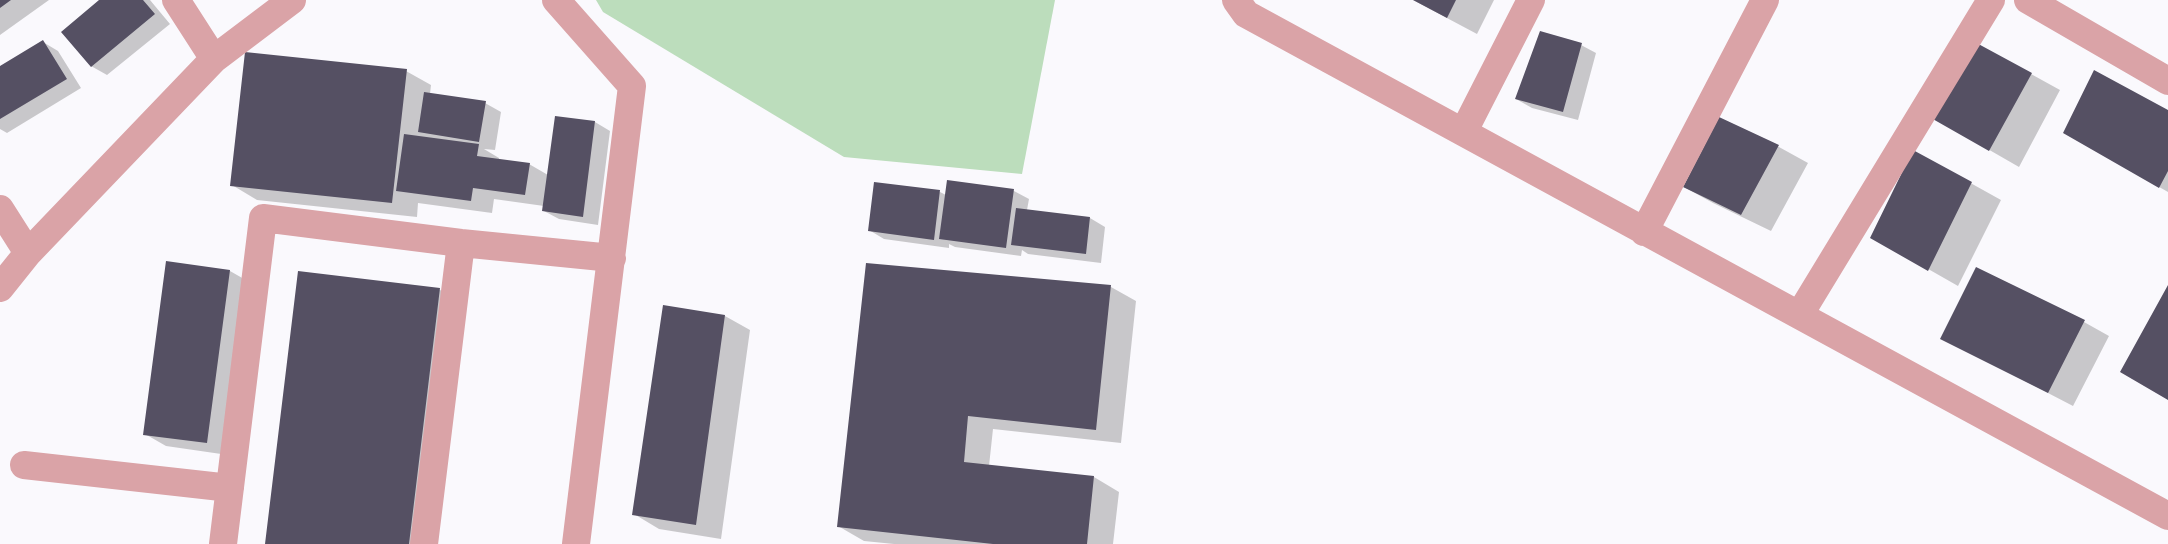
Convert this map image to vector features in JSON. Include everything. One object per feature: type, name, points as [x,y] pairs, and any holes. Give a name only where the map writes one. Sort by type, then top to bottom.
[{"type":"lane","points":[[176,0],[214,59]]},
{"type":"lane","points":[[0,288],[28,253],[214,59],[292,0]]},
{"type":"lane","points":[[556,0],[632,86],[576,544]]},
{"type":"lane","points":[[1236,0],[1246,14],[2168,516]]},
{"type":"lane","points":[[1464,131],[1531,0]]},
{"type":"lane","points":[[1644,232],[1765,0]]},
{"type":"lane","points":[[1800,314],[1991,0]]},
{"type":"lane","points":[[2028,0],[2168,82]]},
{"type":"lane","points":[[0,209],[28,253]]},
{"type":"lane","points":[[224,544],[263,218],[461,243],[612,258]]},
{"type":"lane","points":[[424,544],[461,243]]},
{"type":"lane","points":[[24,464],[230,488]]},
{"type":"green space","points":[[596,0],[1055,0],[1022,174],[844,157],[603,12]]},
{"type":"building","points":[[0,0],[11,0],[0,8]]},
{"type":"building","points":[[99,0],[143,0],[155,14],[91,67],[61,32]]},
{"type":"building","points":[[1413,0],[1456,0],[1447,18]]},
{"type":"building","points":[[1540,31],[1582,43],[1563,112],[1515,99]]},
{"type":"building","points":[[43,40],[67,79],[0,119],[0,66]]},
{"type":"building","points":[[1971,40],[2032,73],[1989,151],[1931,118]]},
{"type":"building","points":[[245,52],[407,69],[392,203],[230,186]]},
{"type":"building","points":[[2094,70],[2168,110],[2168,171],[2159,188],[2063,133]]},
{"type":"building","points":[[424,92],[486,101],[479,142],[418,132]]},
{"type":"building","points":[[555,116],[595,121],[583,217],[542,211]]},
{"type":"building","points":[[1719,117],[1779,145],[1741,215],[1683,187]]},
{"type":"building","points":[[404,134],[479,144],[477,156],[530,163],[525,195],[473,188],[471,201],[396,191]]},
{"type":"building","points":[[1913,150],[1972,182],[1928,271],[1870,238]]},
{"type":"building","points":[[947,180],[1014,189],[1006,248],[939,239]]},
{"type":"building","points":[[874,182],[940,190],[934,240],[868,231]]},
{"type":"building","points":[[1016,208],[1090,217],[1086,254],[1011,245]]},
{"type":"building","points":[[166,261],[230,270],[207,443],[143,435]]},
{"type":"building","points":[[866,263],[1111,285],[1096,430],[968,416],[964,462],[1094,476],[1087,544],[993,544],[837,527]]},
{"type":"building","points":[[1976,267],[2085,320],[2048,393],[1940,339]]},
{"type":"building","points":[[298,271],[440,288],[409,544],[265,544]]},
{"type":"building","points":[[2168,285],[2168,400],[2120,372]]},
{"type":"building","points":[[663,305],[725,315],[696,525],[632,515]]}]
